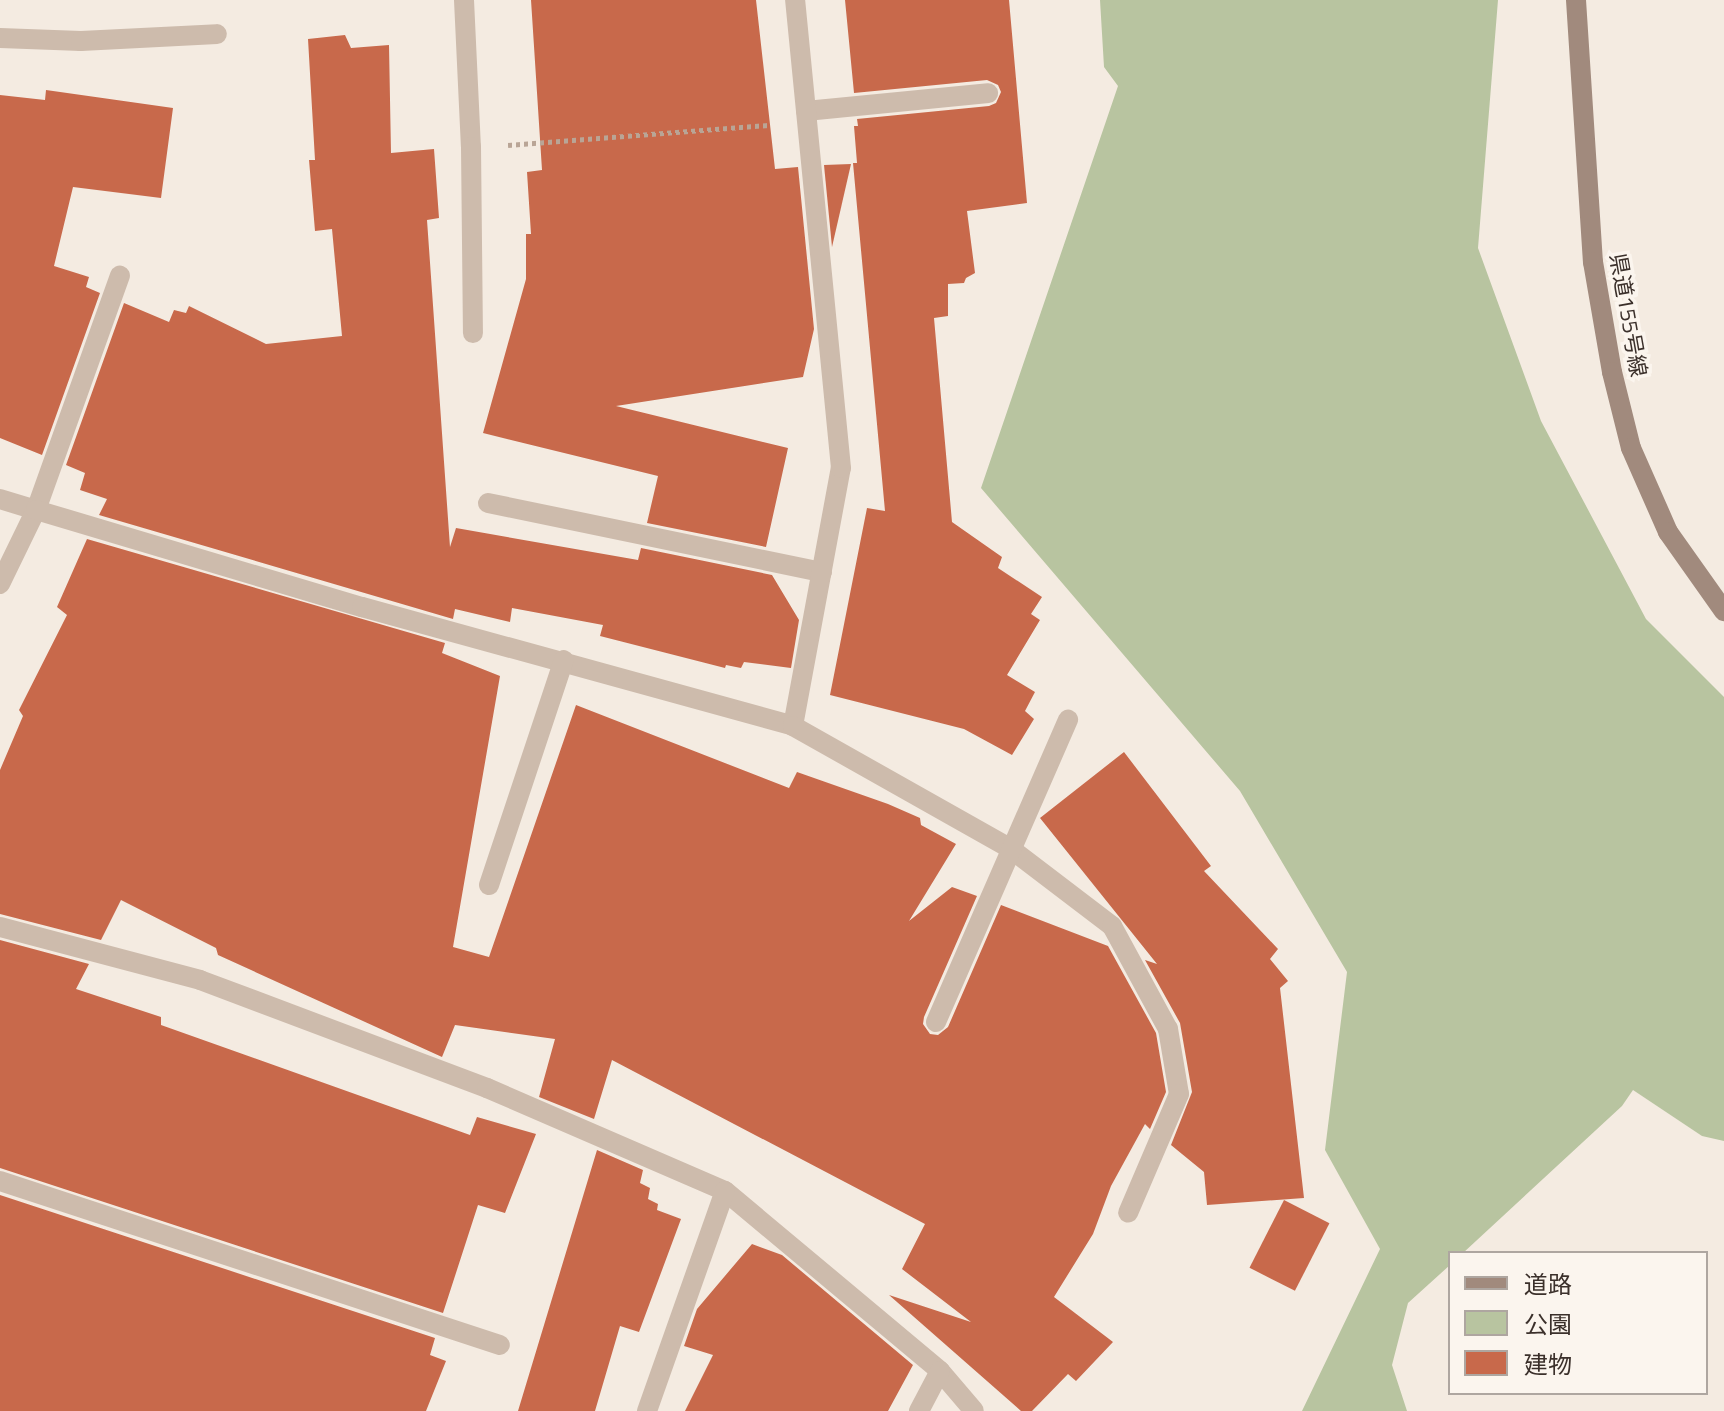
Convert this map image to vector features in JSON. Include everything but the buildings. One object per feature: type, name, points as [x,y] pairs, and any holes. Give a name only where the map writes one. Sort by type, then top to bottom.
[{"type":"main road","name":"県道155号線","points":[[1576,0],[1593,262],[1616,387],[1631,448],[1668,532],[1724,611]]},
{"type":"street","points":[[464,0],[471,147],[473,333]]},
{"type":"street","points":[[793,726],[841,468],[795,0]]},
{"type":"street","points":[[0,38],[81,41],[217,34]]},
{"type":"street","points":[[807,116],[988,93]]},
{"type":"street","points":[[0,584],[36,510],[120,276]]},
{"type":"street","points":[[0,499],[362,607],[564,660],[793,726],[1011,849],[1112,926],[1168,1029],[1179,1094],[1128,1213]]},
{"type":"street","points":[[488,503],[822,572]]},
{"type":"street","points":[[489,885],[564,660]]},
{"type":"street","points":[[936,1022],[1068,720]]},
{"type":"street","points":[[0,927],[200,980],[487,1088],[725,1191],[940,1371],[974,1411]]},
{"type":"street","points":[[0,1181],[500,1345]]},
{"type":"street","points":[[647,1411],[725,1191]]},
{"type":"street","points":[[919,1411],[940,1371]]},
{"type":"path","points":[[471,147],[807,116]]},
{"type":"green space","points":[[1100,0],[1498,0],[1478,248],[1541,421],[1646,619],[1724,697],[1724,1141],[1702,1136],[1633,1090],[1622,1106],[1465,1251],[1448,1251],[1448,1267],[1408,1303],[1392,1365],[1407,1411],[1302,1411],[1380,1249],[1325,1150],[1347,972],[1240,791],[981,488],[1118,86],[1104,67]]}]
